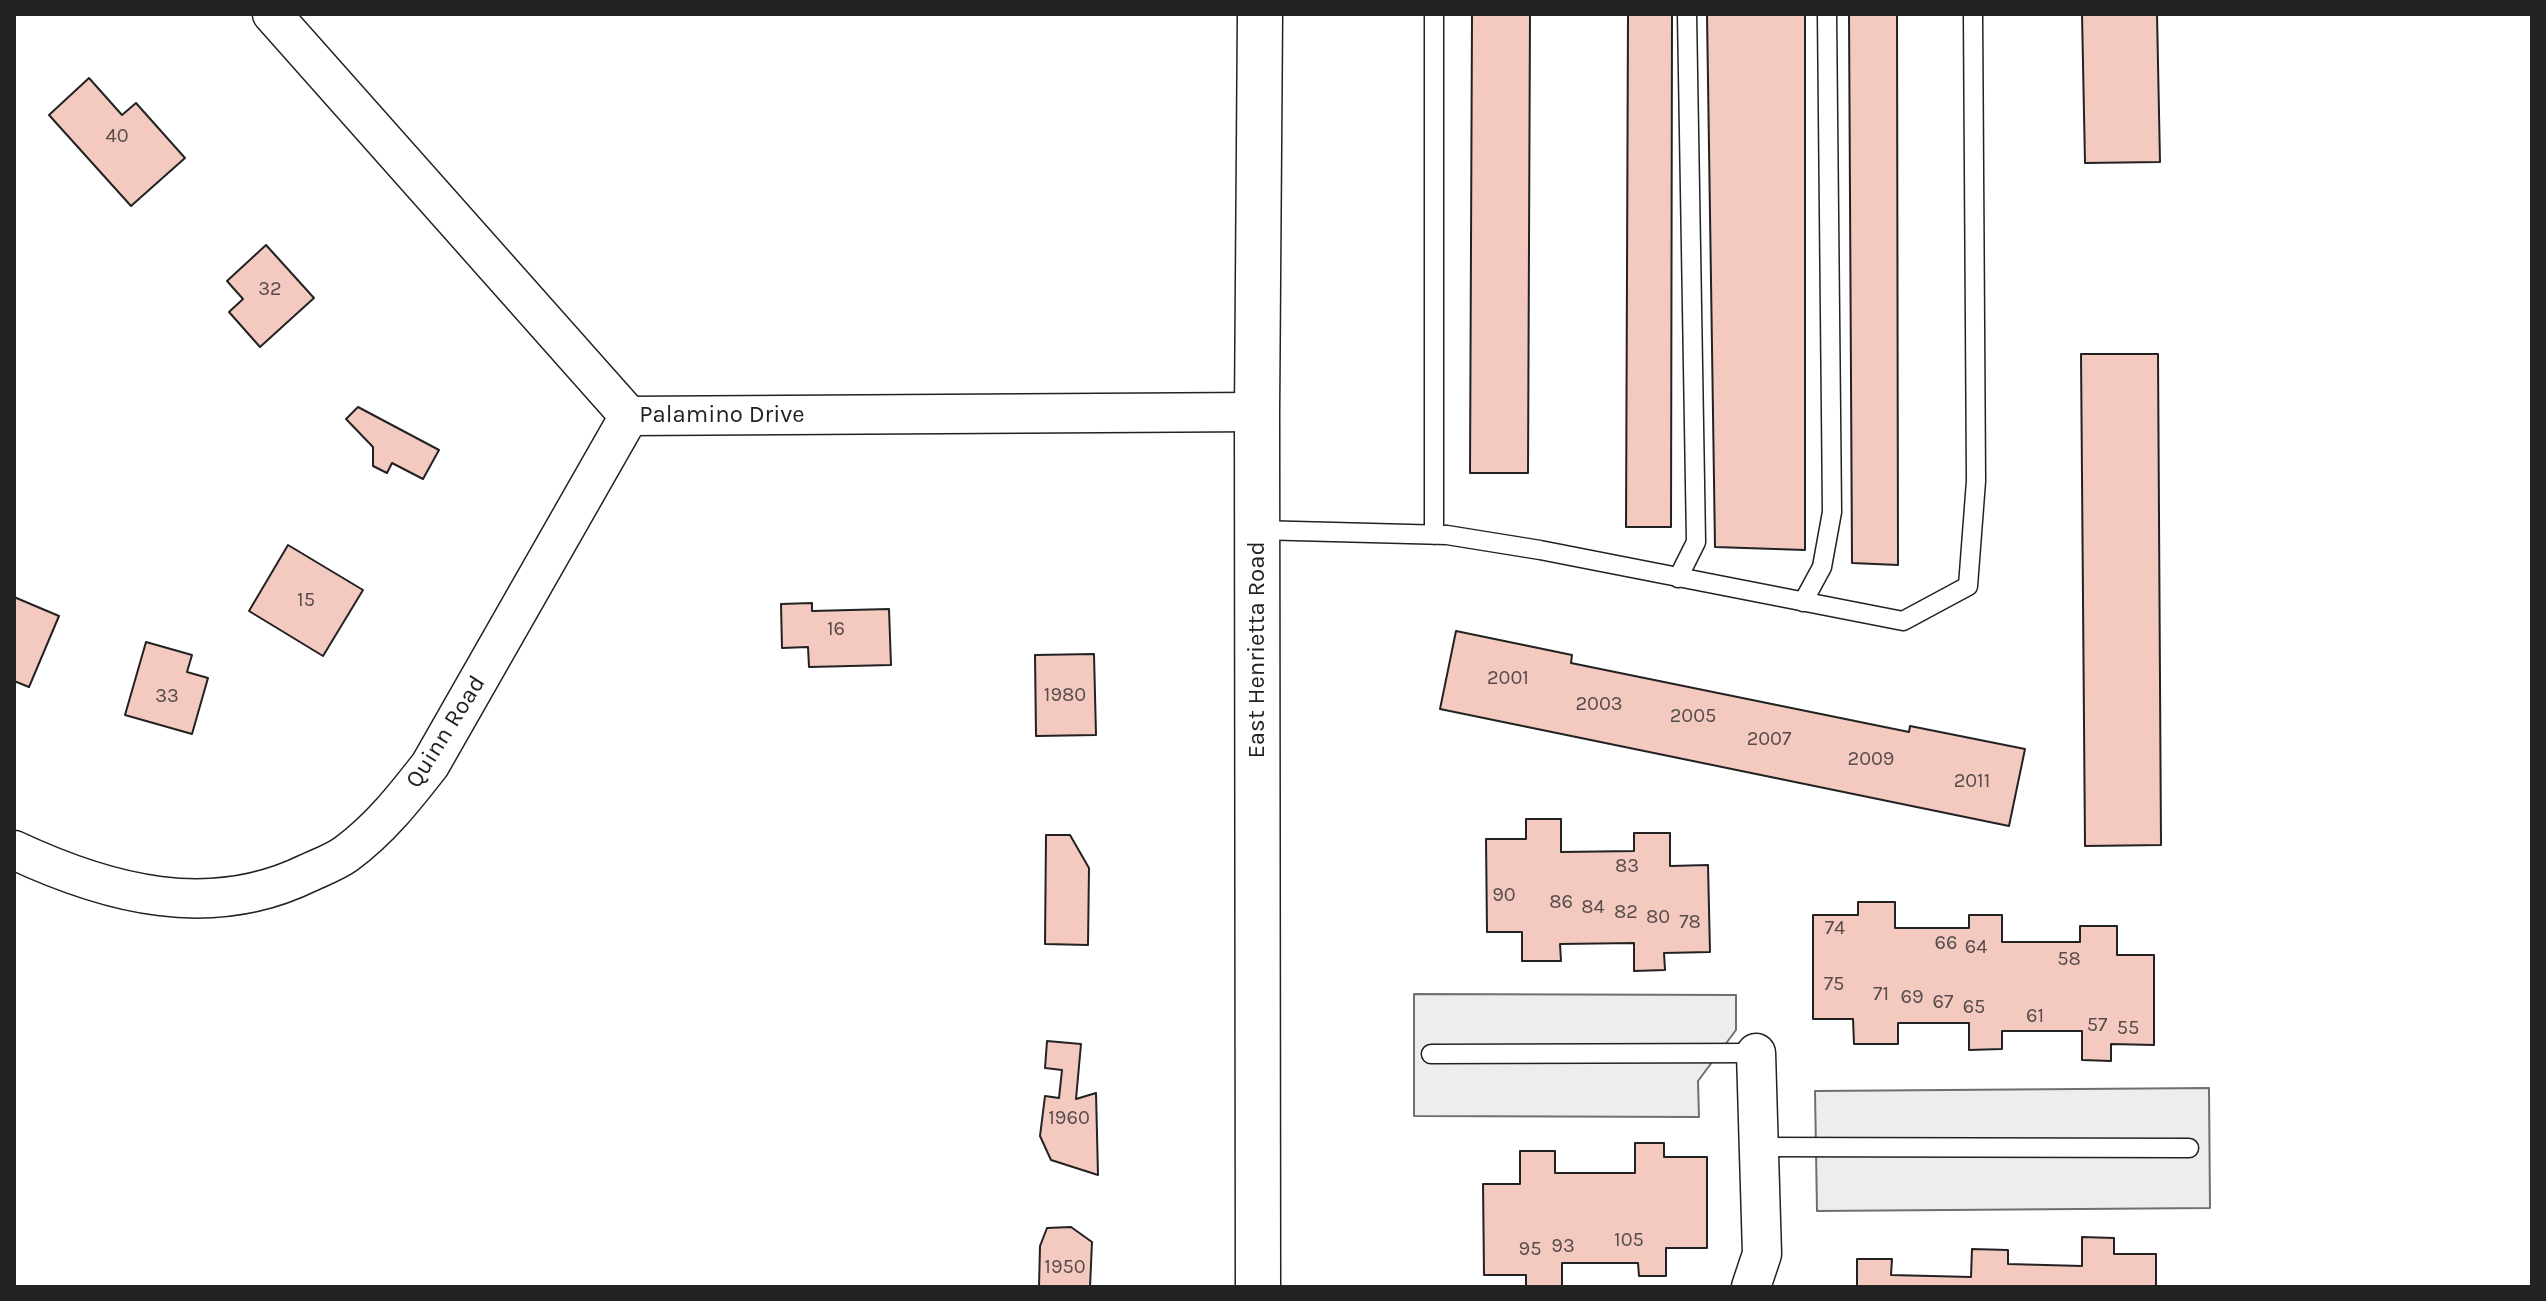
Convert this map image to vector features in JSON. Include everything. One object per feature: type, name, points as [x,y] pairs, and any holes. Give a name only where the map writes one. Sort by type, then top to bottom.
[{"type":"main road","name":"East Henrietta Road","points":[[1258,1287],[1260,14]]},
{"type":"street","name":"Palamino Drive","points":[[273,14],[629,416],[1257,412]]},
{"type":"street","name":"Quinn Road","points":[[14,850],[116,890],[181,899],[237,897],[295,879],[345,855],[391,815],[430,765],[629,416]]},
{"type":"street","points":[[1751,1287],[1762,1254],[1756,1053]]},
{"type":"lane","points":[[1434,14],[1434,535]]},
{"type":"lane","points":[[1678,578],[1696,542],[1687,14]]},
{"type":"lane","points":[[1803,602],[1822,567],[1832,512],[1827,14]]},
{"type":"lane","points":[[1257,530],[1434,535],[1540,550],[1903,621],[1968,586],[1976,481],[1973,14]]},
{"type":"lane","points":[[1431,1054],[1756,1053]]},
{"type":"lane","points":[[1759,1147],[2189,1148]]},
{"type":"shaded area","points":[[1414,994],[1736,995],[1736,1030],[1698,1081],[1699,1117],[1414,1116]]},
{"type":"shaded area","points":[[2209,1088],[2210,1208],[1817,1211],[1815,1091]]},
{"type":"building","points":[[1472,14],[1530,14],[1528,473],[1470,473]]},
{"type":"building","points":[[1628,14],[1672,14],[1671,527],[1626,527]]},
{"type":"building","points":[[1707,14],[1805,14],[1805,550],[1715,547]]},
{"type":"building","points":[[1849,14],[1897,14],[1898,565],[1852,563]]},
{"type":"building","points":[[2082,14],[2157,14],[2160,162],[2085,163]]},
{"type":"building","points":[[89,78],[122,115],[136,103],[185,158],[131,206],[49,115]]},
{"type":"building","points":[[266,245],[314,298],[260,347],[229,312],[243,299],[227,281]]},
{"type":"building","points":[[2081,354],[2158,354],[2161,845],[2085,846]]},
{"type":"building","points":[[358,407],[439,450],[423,479],[392,463],[387,473],[373,466],[373,447],[346,419]]},
{"type":"building","points":[[288,545],[363,590],[323,656],[249,611]]},
{"type":"building","points":[[14,597],[59,616],[29,687],[14,681]]},
{"type":"building","points":[[812,603],[812,611],[889,609],[891,665],[809,667],[808,647],[782,648],[781,604]]},
{"type":"building","points":[[1456,631],[1572,655],[1571,663],[1909,732],[1910,726],[2025,749],[2009,826],[1440,709]]},
{"type":"building","points":[[146,642],[192,655],[187,672],[208,678],[192,734],[125,715]]},
{"type":"building","points":[[1094,654],[1096,735],[1036,736],[1035,655]]},
{"type":"building","points":[[1526,819],[1561,819],[1561,852],[1634,851],[1634,833],[1670,833],[1670,866],[1708,865],[1710,952],[1664,953],[1665,970],[1634,971],[1634,943],[1560,944],[1561,961],[1522,961],[1522,932],[1487,932],[1486,839],[1526,839]]},
{"type":"building","points":[[1046,835],[1070,835],[1089,868],[1088,945],[1045,944]]},
{"type":"building","points":[[1858,902],[1895,902],[1895,928],[1969,928],[1969,915],[2002,915],[2002,942],[2080,942],[2080,926],[2117,926],[2117,955],[2154,955],[2154,1045],[2111,1044],[2111,1061],[2082,1060],[2082,1031],[2002,1031],[2002,1049],[1969,1050],[1969,1023],[1898,1023],[1898,1044],[1854,1044],[1853,1019],[1813,1019],[1813,915],[1858,915]]},
{"type":"building","points":[[1047,1041],[1081,1044],[1076,1099],[1096,1093],[1098,1175],[1051,1160],[1040,1136],[1045,1096],[1059,1098],[1062,1070],[1045,1068]]},
{"type":"building","points":[[1635,1143],[1664,1143],[1664,1157],[1707,1157],[1707,1248],[1666,1248],[1666,1276],[1639,1276],[1638,1263],[1562,1263],[1562,1287],[1526,1287],[1526,1275],[1484,1275],[1483,1184],[1520,1184],[1520,1151],[1555,1151],[1555,1173],[1635,1173]]},
{"type":"building","points":[[1071,1227],[1092,1242],[1090,1287],[1039,1287],[1040,1246],[1047,1228]]},
{"type":"building","points":[[2082,1237],[2114,1238],[2114,1254],[2156,1254],[2156,1287],[1857,1287],[1857,1259],[1892,1259],[1891,1275],[1971,1277],[1972,1249],[2008,1250],[2008,1264],[2082,1266]]}]
